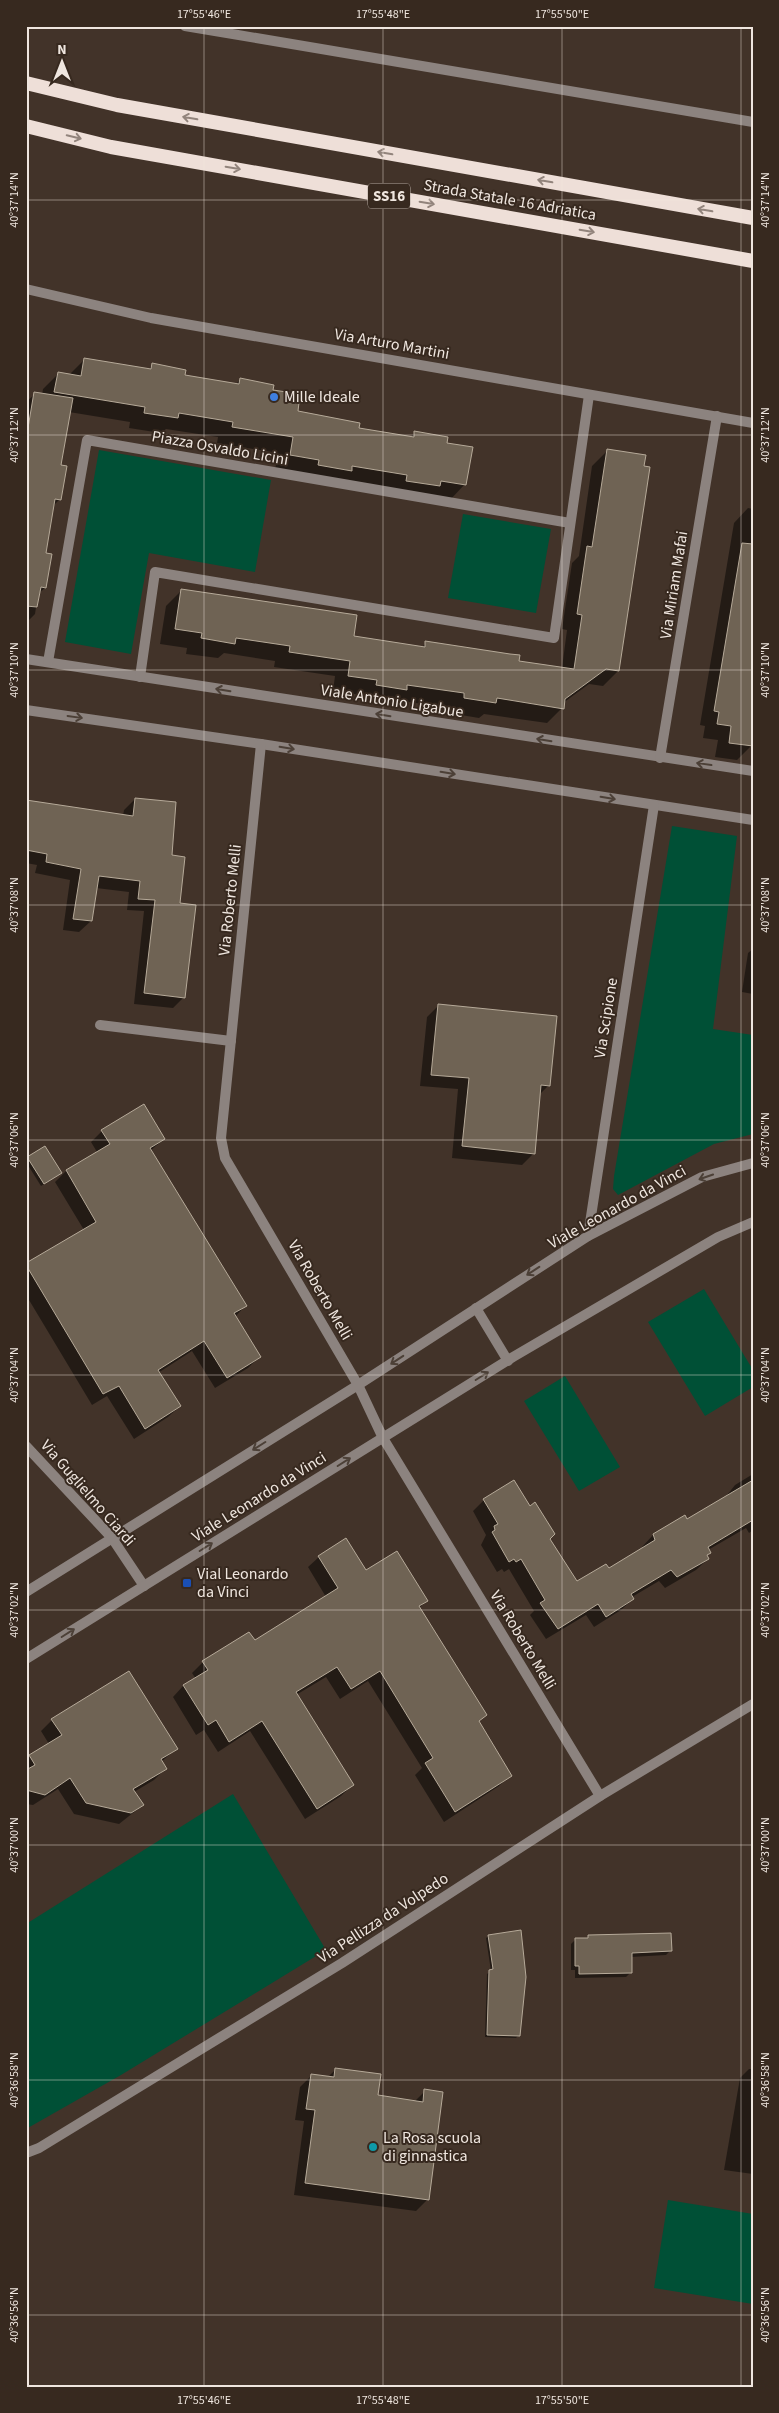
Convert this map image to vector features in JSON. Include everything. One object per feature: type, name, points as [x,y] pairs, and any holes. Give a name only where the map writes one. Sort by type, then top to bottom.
[{"type":"highway","name":"Strada Statale 16 Adriatica","points":[[26,83],[117,105],[753,218]]},
{"type":"highway","name":"Strada Statale 16 Adriatica","points":[[26,126],[112,147],[753,261]]},
{"type":"street","points":[[185,26],[753,122]]},
{"type":"street","name":"Via Arturo Martini","points":[[26,289],[151,318],[753,423]]},
{"type":"street","points":[[140,676],[155,572],[554,638],[588,395]]},
{"type":"street","name":"Via Miriam Mafai","points":[[660,758],[717,416]]},
{"type":"street","name":"Piazza Osvaldo Licini","points":[[48,662],[87,440],[570,523]]},
{"type":"street","name":"Viale Antonio Ligabue","points":[[26,659],[753,771]]},
{"type":"street","points":[[26,710],[261,744],[753,820]]},
{"type":"street","name":"Via Roberto Melli","points":[[261,744],[221,1138],[225,1158],[358,1385],[383,1438],[600,1796]]},
{"type":"street","name":"Via Scipione","points":[[588,1236],[654,805]]},
{"type":"street","points":[[100,1025],[231,1041]]},
{"type":"street","name":"Viale Leonardo da Vinci","points":[[26,1592],[358,1385],[588,1236],[702,1177],[753,1163]]},
{"type":"street","name":"Viale Leonardo da Vinci","points":[[26,1659],[508,1360],[718,1238],[753,1222]]},
{"type":"street","points":[[476,1308],[508,1360]]},
{"type":"street","name":"Via Guglielmo Ciardi","points":[[26,1446],[112,1538],[144,1586]]},
{"type":"street","name":"Via Pellizza da Volpedo","points":[[26,2153],[39,2148],[334,1968],[600,1796],[753,1704]]},
{"type":"green space","points":[[99,450],[271,480],[255,572],[149,553],[131,654],[65,642]]},
{"type":"green space","points":[[463,514],[551,529],[536,613],[448,598]]},
{"type":"green space","points":[[672,826],[737,836],[713,1029],[753,1035],[753,1134],[714,1144],[618,1195],[613,1189],[614,1176]]},
{"type":"green space","points":[[704,1289],[753,1370],[753,1387],[705,1416],[648,1322]]},
{"type":"green space","points":[[565,1376],[620,1467],[579,1491],[524,1401]]},
{"type":"green space","points":[[233,1794],[326,1950],[121,2075],[26,2129],[26,1924]]},
{"type":"green space","points":[[668,2200],[753,2214],[753,2304],[654,2288]]},
{"type":"building","points":[[84,358],[151,369],[152,363],[186,370],[185,375],[239,384],[240,378],[274,385],[273,390],[300,394],[298,411],[360,423],[359,428],[414,437],[414,431],[448,437],[447,443],[473,447],[466,485],[441,481],[440,486],[406,481],[407,475],[352,466],[352,471],[318,465],[319,460],[290,455],[293,437],[232,427],[233,422],[179,413],[178,418],[144,413],[145,407],[54,392],[58,372],[81,376]]},
{"type":"building","points":[[34,392],[73,398],[61,465],[67,466],[61,500],[55,499],[46,553],[52,554],[46,588],[41,587],[37,607],[26,606],[26,440]]},
{"type":"building","points":[[607,449],[646,455],[644,466],[650,467],[619,671],[606,669],[565,699],[564,709],[497,698],[496,703],[464,698],[464,693],[407,685],[407,690],[376,685],[377,680],[348,676],[350,661],[289,652],[290,646],[236,638],[235,644],[201,638],[202,633],[175,629],[181,589],[357,615],[354,636],[425,647],[425,641],[520,655],[519,661],[574,669],[582,615],[577,614],[587,546],[592,547]]},
{"type":"building","points":[[742,543],[753,544],[753,746],[729,743],[731,726],[717,724],[719,712],[714,711]]},
{"type":"building","points":[[135,798],[176,802],[172,855],[185,857],[180,903],[196,905],[185,998],[144,993],[155,900],[138,899],[140,881],[99,876],[92,921],[73,919],[81,869],[46,862],[47,854],[26,850],[26,800],[133,816]]},
{"type":"building","points":[[438,1004],[557,1016],[550,1086],[541,1085],[535,1154],[462,1146],[469,1078],[431,1075]]},
{"type":"building","points":[[144,1104],[165,1139],[150,1148],[247,1306],[234,1313],[261,1357],[227,1378],[204,1341],[158,1370],[181,1406],[145,1429],[119,1386],[103,1394],[26,1265],[26,1263],[96,1222],[66,1170],[110,1144],[101,1130]]},
{"type":"building","points":[[45,1146],[62,1173],[44,1184],[27,1157]]},
{"type":"building","points":[[514,1480],[530,1506],[535,1502],[555,1534],[550,1539],[577,1581],[606,1564],[609,1568],[655,1540],[653,1534],[685,1515],[687,1519],[753,1480],[753,1520],[708,1547],[711,1553],[707,1555],[709,1559],[677,1577],[671,1570],[631,1594],[634,1599],[606,1617],[598,1604],[558,1629],[540,1603],[545,1600],[521,1559],[516,1562],[514,1559],[509,1562],[492,1532],[495,1530],[494,1526],[498,1524],[483,1499]]},
{"type":"building","points":[[346,1538],[366,1570],[397,1551],[428,1601],[419,1606],[487,1715],[479,1721],[512,1776],[455,1812],[425,1763],[433,1758],[380,1671],[351,1689],[337,1667],[296,1692],[354,1785],[317,1809],[262,1721],[229,1742],[216,1720],[208,1725],[183,1685],[208,1670],[202,1661],[249,1632],[255,1640],[338,1588],[318,1556]]},
{"type":"building","points":[[129,1671],[178,1749],[161,1759],[167,1769],[133,1789],[144,1805],[131,1813],[86,1803],[70,1778],[45,1795],[26,1790],[26,1770],[35,1765],[29,1755],[62,1735],[51,1719]]},
{"type":"building","points":[[521,1930],[526,1977],[520,2036],[487,2035],[489,1970],[493,1969],[488,1935]]},
{"type":"building","points":[[671,1933],[672,1951],[632,1953],[632,1973],[579,1974],[579,1966],[575,1966],[575,1938],[588,1938],[588,1935]]},
{"type":"building","name":"La Rosa scuola di ginnastica","points":[[335,2068],[381,2074],[378,2095],[423,2102],[424,2089],[443,2092],[429,2200],[305,2183],[315,2110],[306,2109],[311,2074],[334,2077]]},
{"type":"place","name":"Mille Ideale","points":[[274,397]]},
{"type":"place","name":"Vial Leonardo da Vinci","points":[[187,1583]]},
{"type":"place","name":"La Rosa scuola di ginnastica","points":[[373,2147]]}]
